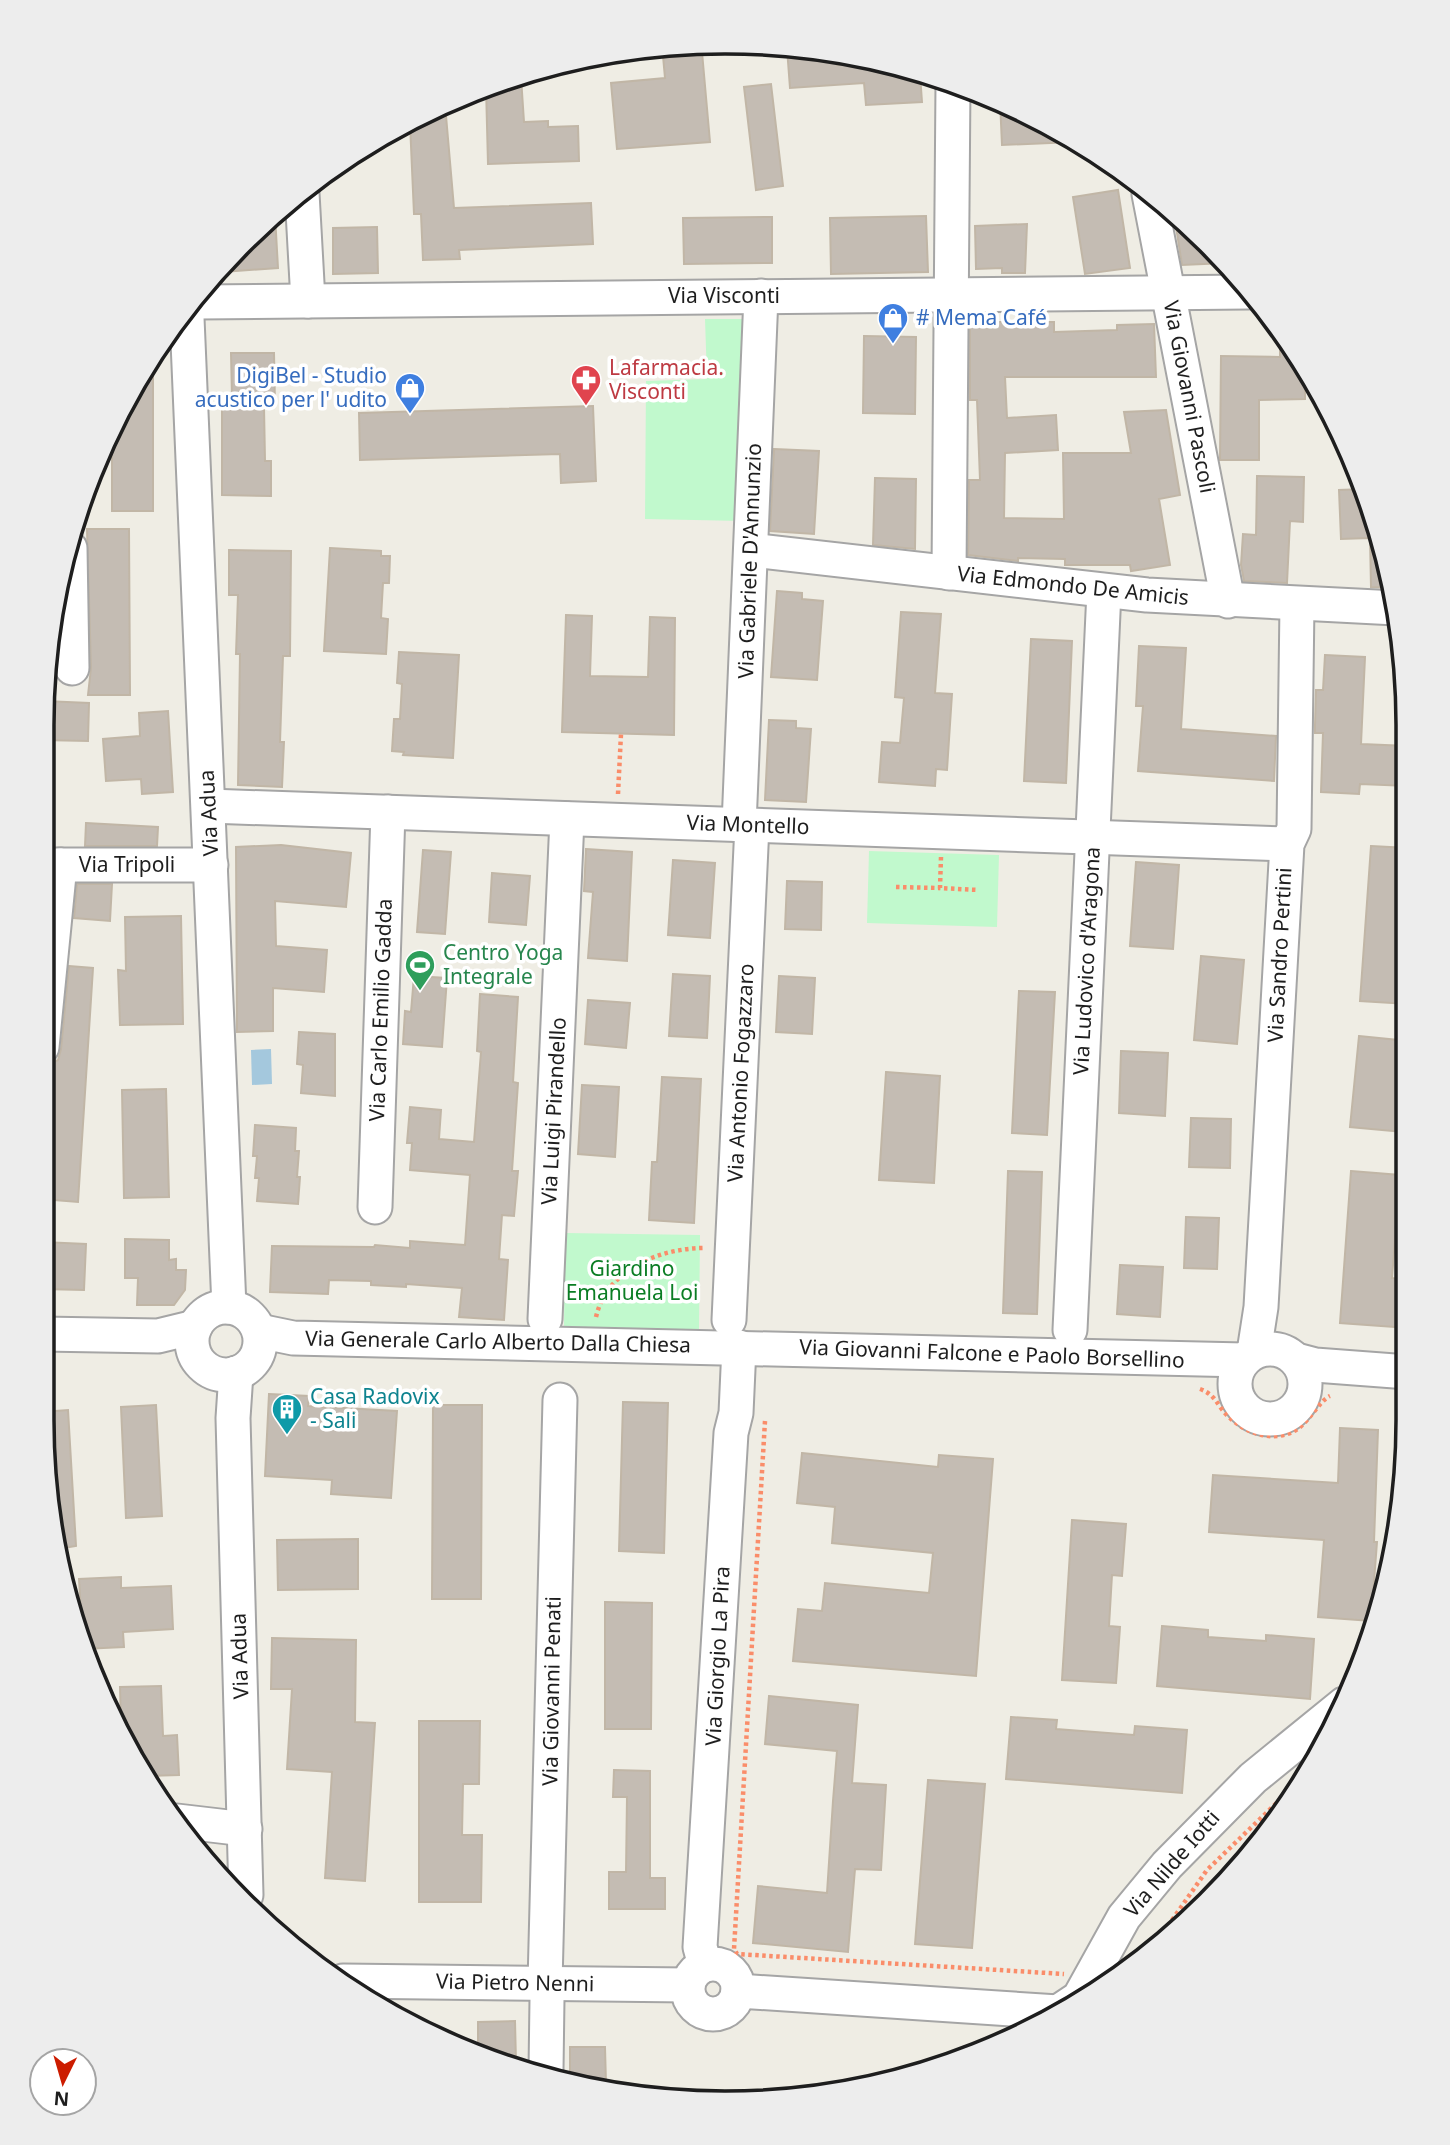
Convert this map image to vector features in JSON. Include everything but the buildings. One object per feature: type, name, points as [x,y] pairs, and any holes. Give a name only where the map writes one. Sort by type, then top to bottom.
[{"type":"street","points":[[949,573],[953,94]]},
{"type":"street","points":[[303,205],[308,301]]},
{"type":"street","name":"Via Giovanni Pascoli","points":[[1152,208],[1228,601]]},
{"type":"street","name":"Via Visconti","points":[[205,302],[1237,292]]},
{"type":"street","name":"Via Gabriele D'Annunzio","points":[[746,825],[751,550],[761,296]]},
{"type":"street","name":"Via Adua","points":[[187,325],[229,1307],[249,1316],[226,1351],[233,1418],[246,1889]]},
{"type":"street","name":"Via Edmondo De Amicis","points":[[751,550],[1104,591],[1228,601],[1385,608]]},
{"type":"street","points":[[71,579],[72,668]]},
{"type":"street","name":"Via Ludovico d'Aragona","points":[[1070,1330],[1104,591]]},
{"type":"street","name":"Via Sandro Pertini","points":[[1261,1361],[1261,1307],[1287,844],[1294,829],[1297,604]]},
{"type":"street","name":"Via Montello","points":[[209,806],[1287,844]]},
{"type":"street","name":"Via Carlo Emilio Gadda","points":[[375,1207],[388,813]]},
{"type":"street","name":"Via Luigi Pirandello","points":[[545,1319],[567,819]]},
{"type":"street","name":"Via Antonio Fogazzaro","points":[[736,1344],[746,825]]},
{"type":"street","name":"Via Tripoli","points":[[54,865],[211,864]]},
{"type":"street","name":"Via Generale Carlo Alberto Dalla Chiesa","points":[[54,1334],[158,1336],[226,1351]]},
{"type":"street","name":"Via Generale Carlo Alberto Dalla Chiesa","points":[[54,1343],[158,1345],[226,1351],[736,1344]]},
{"type":"street","name":"Via Giovanni Falcone e Paolo Borsellino","points":[[736,1344],[1216,1377],[1261,1361],[1396,1371]]},
{"type":"street","name":"Via Giorgio La Pira","points":[[696,1975],[731,1433],[736,1413],[736,1344]]},
{"type":"street","points":[[1303,1396],[1304,1375],[1261,1361],[1238,1399],[1245,1409],[1268,1419],[1283,1416],[1296,1407],[1303,1396],[1319,1385],[1338,1381],[1396,1383]]},
{"type":"street","name":"Via Giovanni Penati","points":[[546,2066],[560,1400]]},
{"type":"street","name":"Via Nilde Iotti","points":[[1087,1985],[1124,1917],[1167,1865],[1253,1778],[1326,1718]]},
{"type":"street","points":[[189,1822],[245,1829]]},
{"type":"street","name":"Via Pietro Nenni","points":[[358,1982],[546,1991],[696,1975]]},
{"type":"street","name":"Via Nilde Iotti","points":[[696,1975],[690,2001],[702,2012],[710,2014],[728,2010],[738,1991],[1041,2011]]},
{"type":"path","points":[[618,795],[621,734]]},
{"type":"path","points":[[940,888],[941,846]]},
{"type":"path","points":[[896,887],[978,890]]},
{"type":"path","points":[[595,1322],[600,1298],[621,1273],[677,1248],[700,1248]]},
{"type":"path","points":[[765,1415],[734,1937],[737,1954],[1092,1976]]},
{"type":"path","points":[[1171,1920],[1206,1870],[1273,1806]]},
{"type":"green space","points":[[705,319],[750,319],[743,521],[645,519],[646,381],[707,379]]},
{"type":"green space","points":[[869,851],[999,855],[997,927],[867,923]]},
{"type":"green space","name":"Giardino Emanuela Loi","points":[[565,1233],[700,1235],[699,1330],[564,1328]]},
{"type":"water","points":[[271,1049],[272,1084],[252,1085],[251,1050]]},
{"type":"place","name":"# Mema Café","points":[[893,345]]},
{"type":"place","name":"Lafarmacia. Visconti","points":[[586,407]]},
{"type":"place","name":"DigiBel - Studio acustico per l' udito","points":[[410,415]]},
{"type":"place","name":"Centro Yoga Integrale","points":[[420,992]]},
{"type":"place","name":"Casa Radovix - Sali","points":[[287,1436]]}]
